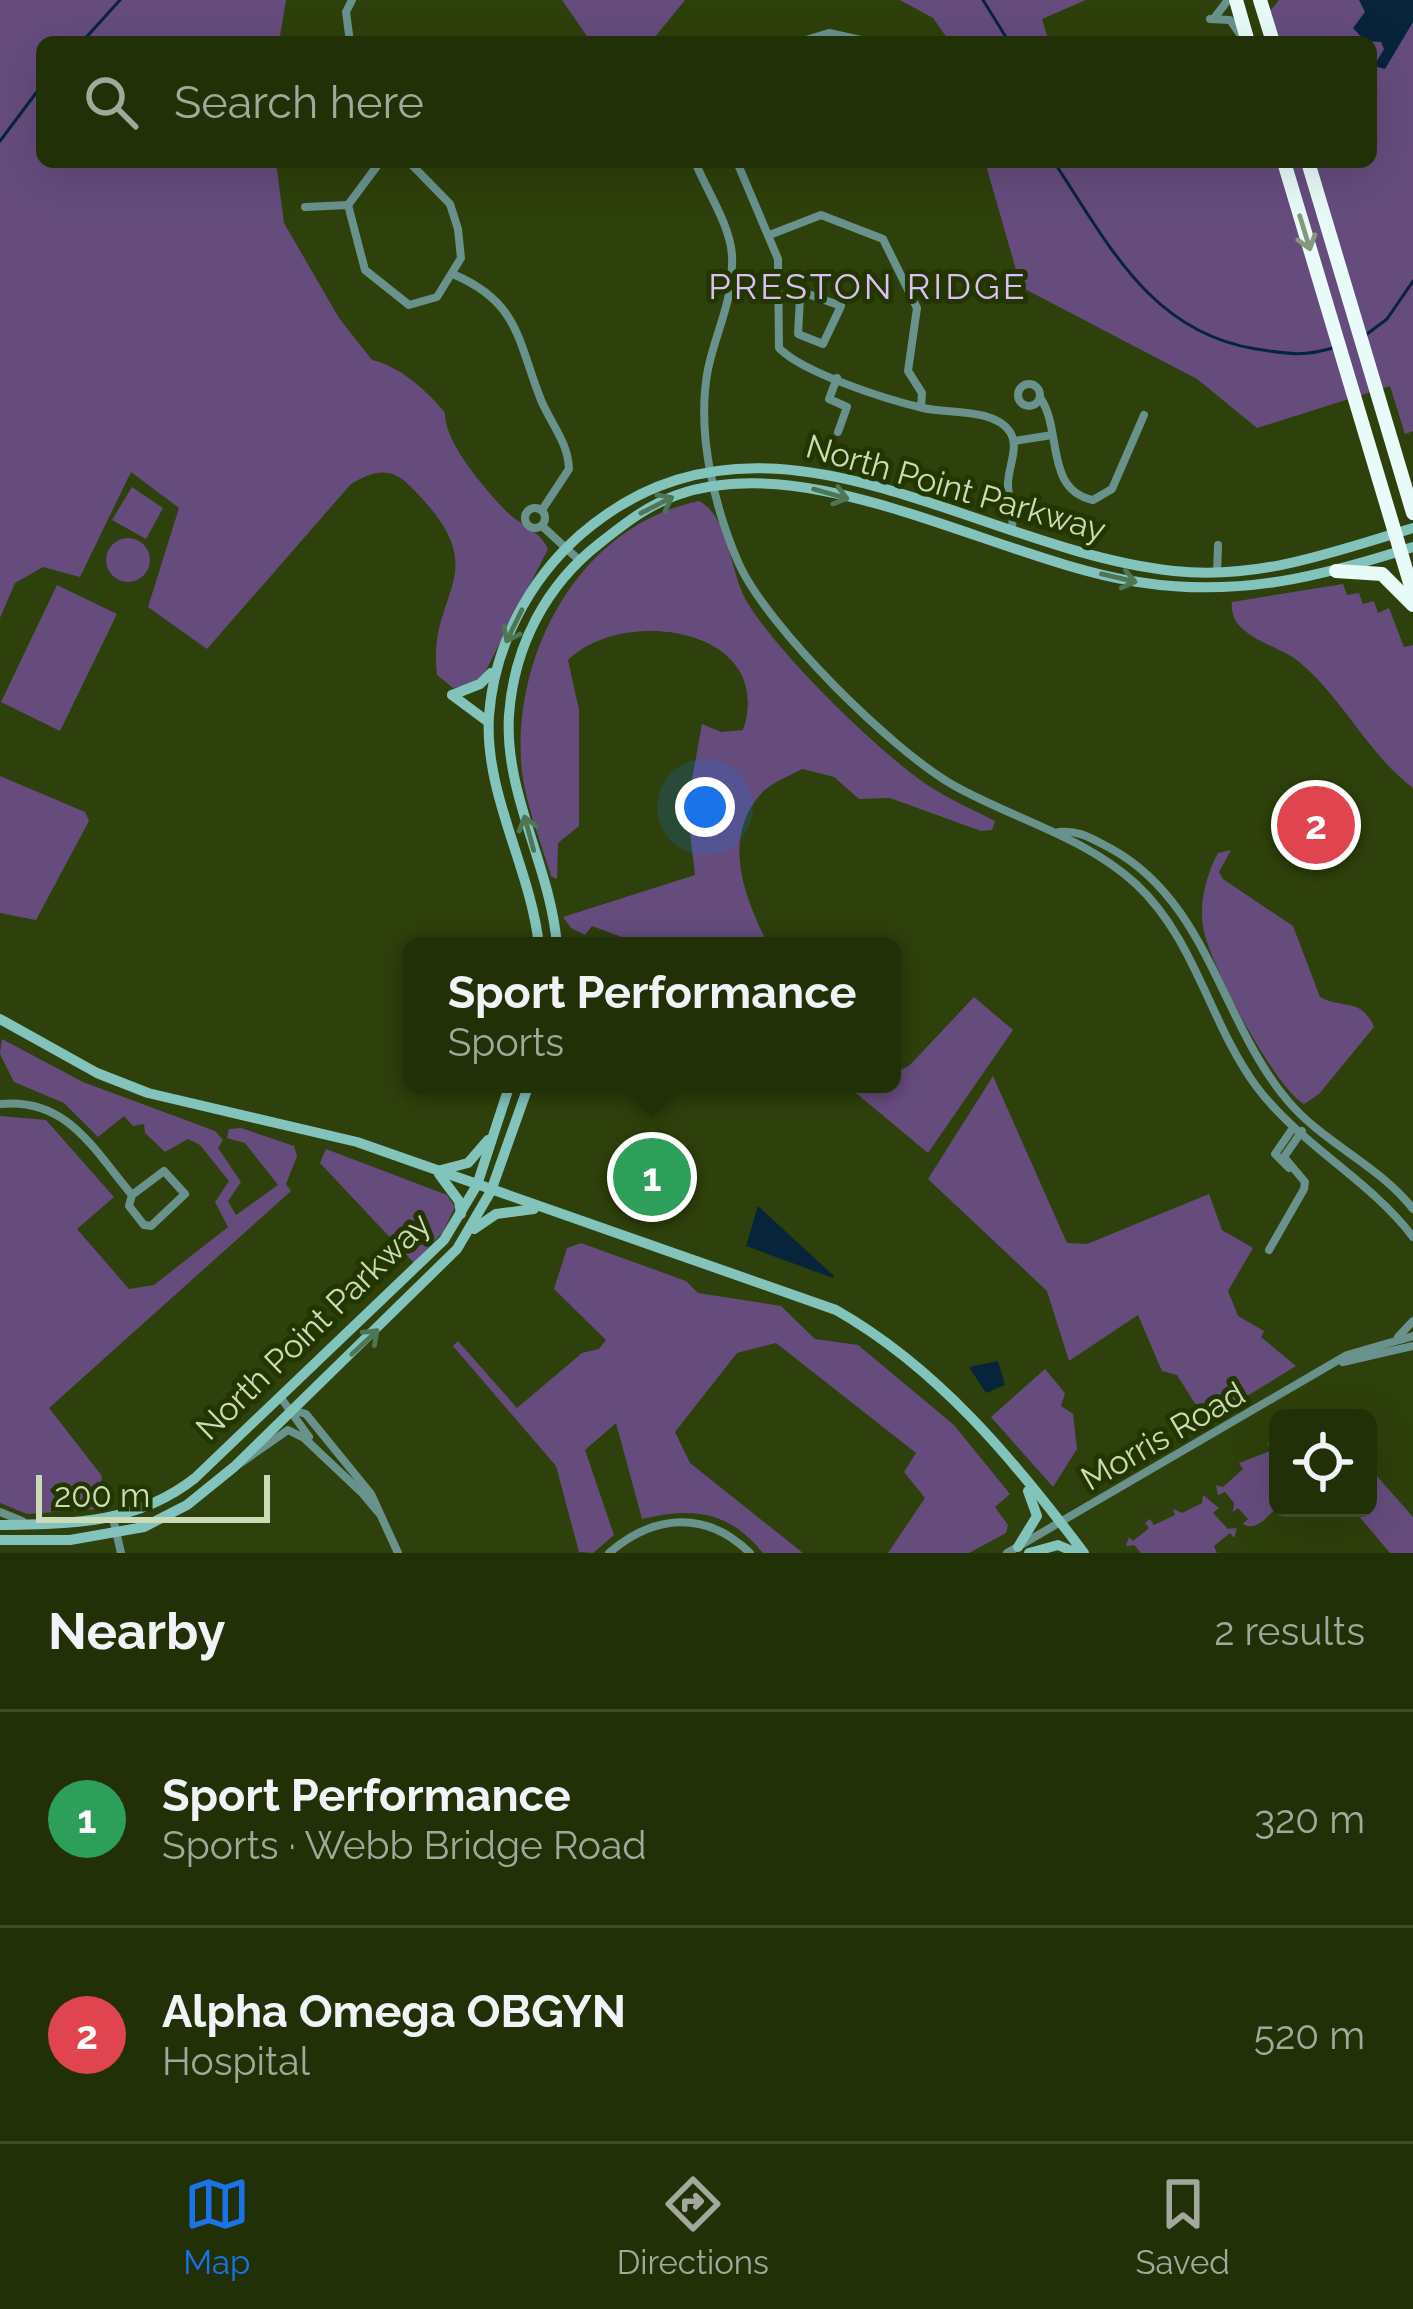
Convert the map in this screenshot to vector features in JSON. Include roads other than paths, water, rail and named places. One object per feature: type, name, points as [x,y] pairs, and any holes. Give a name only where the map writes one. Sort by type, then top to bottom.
[{"type":"highway","points":[[1232,0],[1244,36]]},
{"type":"highway","points":[[1260,0],[1271,36]]},
{"type":"highway","points":[[1286,168],[1394,534],[1406,549],[1413,593]]},
{"type":"highway","points":[[1311,168],[1413,513]]},
{"type":"highway","points":[[1336,571],[1382,574],[1413,605]]},
{"type":"street","points":[[349,36],[346,12],[352,0]]},
{"type":"street","points":[[1232,0],[1210,19],[1230,20],[1242,36]]},
{"type":"street","points":[[376,168],[349,205],[365,270],[410,305],[437,297],[455,275],[461,258],[450,205],[415,168]]},
{"type":"street","points":[[698,168],[732,249],[730,308],[709,365],[705,396],[710,468],[735,552],[754,592],[885,733],[953,784],[1058,832],[1131,880],[1164,915],[1233,1051],[1296,1131],[1393,1212],[1413,1237]]},
{"type":"street","points":[[740,168],[772,234],[779,277],[777,341],[795,358],[837,378],[921,407],[988,416],[1006,427],[1014,441],[1008,481],[1016,511],[1011,531]]},
{"type":"street","points":[[305,207],[349,205]]},
{"type":"street","points":[[772,234],[820,215],[883,239],[917,308],[908,371],[922,393],[921,407]]},
{"type":"street","points":[[455,275],[494,296],[507,312],[545,409],[564,442],[569,469],[542,510],[542,526]]},
{"type":"street","points":[[808,294],[841,306],[823,344],[804,338],[798,334],[800,298],[808,294]]},
{"type":"street","points":[[795,358],[804,338]]},
{"type":"street","points":[[837,378],[829,399],[847,406],[838,432]]},
{"type":"street","points":[[1042,399],[1062,476],[1078,495],[1093,500],[1112,489],[1144,415]]},
{"type":"street","points":[[1014,441],[1052,435]]},
{"type":"street","name":"North Point Parkway","points":[[537,937],[490,734],[496,665],[534,588],[566,547],[641,492],[710,468],[762,466],[831,475],[1141,566],[1216,574],[1282,567],[1413,529]]},
{"type":"street","name":"North Point Parkway","points":[[555,937],[514,776],[509,717],[527,636],[543,605],[579,560],[656,503],[716,486],[812,488],[1142,583],[1240,589],[1336,571],[1406,549]]},
{"type":"street","points":[[542,510],[532,508],[526,516],[529,525],[542,526],[579,560]]},
{"type":"street","points":[[1216,574],[1218,545]]},
{"type":"street","points":[[490,734],[482,713],[452,694],[480,684],[496,665]]},
{"type":"street","points":[[1058,832],[1077,830],[1122,855],[1177,905],[1269,1078],[1309,1124],[1413,1209]]},
{"type":"street","points":[[0,1019],[97,1072],[148,1093],[357,1142],[836,1310],[898,1349],[939,1383],[1061,1523],[1080,1553]]},
{"type":"street","name":"North Point Parkway","points":[[0,1525],[113,1518],[184,1487],[431,1256],[477,1185],[507,1093]]},
{"type":"street","name":"North Point Parkway","points":[[0,1540],[117,1534],[178,1511],[234,1467],[437,1273],[467,1235],[491,1191],[526,1093]]},
{"type":"street","points":[[0,1105],[33,1103],[64,1117],[132,1195]]},
{"type":"street","points":[[1269,1250],[1304,1189],[1300,1175],[1275,1157],[1296,1131],[1309,1124]]},
{"type":"street","points":[[437,1171],[468,1162],[495,1131]]},
{"type":"street","points":[[164,1171],[185,1194],[148,1226],[129,1206],[132,1195],[164,1171]]},
{"type":"street","points":[[437,1171],[458,1199],[461,1216]]},
{"type":"street","points":[[467,1235],[496,1214],[543,1208]]},
{"type":"street","points":[[1396,1340],[1413,1321]]},
{"type":"street","name":"Morris Road","points":[[1018,1551],[1363,1348],[1413,1336]]},
{"type":"street","name":"Morris Road","points":[[1343,1361],[1413,1346]]},
{"type":"street","points":[[281,1398],[312,1421],[384,1517],[398,1553]]},
{"type":"street","points":[[292,1410],[296,1422],[384,1517]]},
{"type":"street","points":[[234,1467],[288,1430],[304,1438],[359,1490]]},
{"type":"street","points":[[1014,1468],[1036,1510],[1034,1526],[1018,1551]]},
{"type":"street","points":[[0,1512],[35,1525]]},
{"type":"street","points":[[113,1518],[121,1553]]},
{"type":"street","points":[[610,1553],[643,1529],[672,1521],[719,1529],[750,1553]]},
{"type":"street","points":[[1018,1551],[1056,1545],[1080,1553]]},
{"type":"water","points":[[1359,0],[1413,0],[1413,22],[1385,69],[1377,67],[1384,49],[1377,36],[1360,36],[1353,28],[1365,12]]},
{"type":"water","points":[[758,1206],[834,1276],[833,1278],[746,1246]]},
{"type":"water","points":[[998,1361],[1005,1385],[986,1393],[969,1367]]},
{"type":"waterway","points":[[87,36],[120,0]]},
{"type":"waterway","points":[[983,0],[1005,36]]},
{"type":"waterway","points":[[0,141],[36,93]]},
{"type":"waterway","points":[[1058,168],[1135,280],[1187,324],[1219,339],[1267,351],[1305,353],[1336,347]]},
{"type":"waterway","points":[[1367,334],[1387,319],[1413,281]]},
{"type":"place","name":"Alpha Omega OBGYN","points":[[1316,825]]},
{"type":"place","name":"Sport Performance","points":[[652,1177]]},
{"type":"district","name":"PRESTON RIDGE","points":[[868,286]]}]
